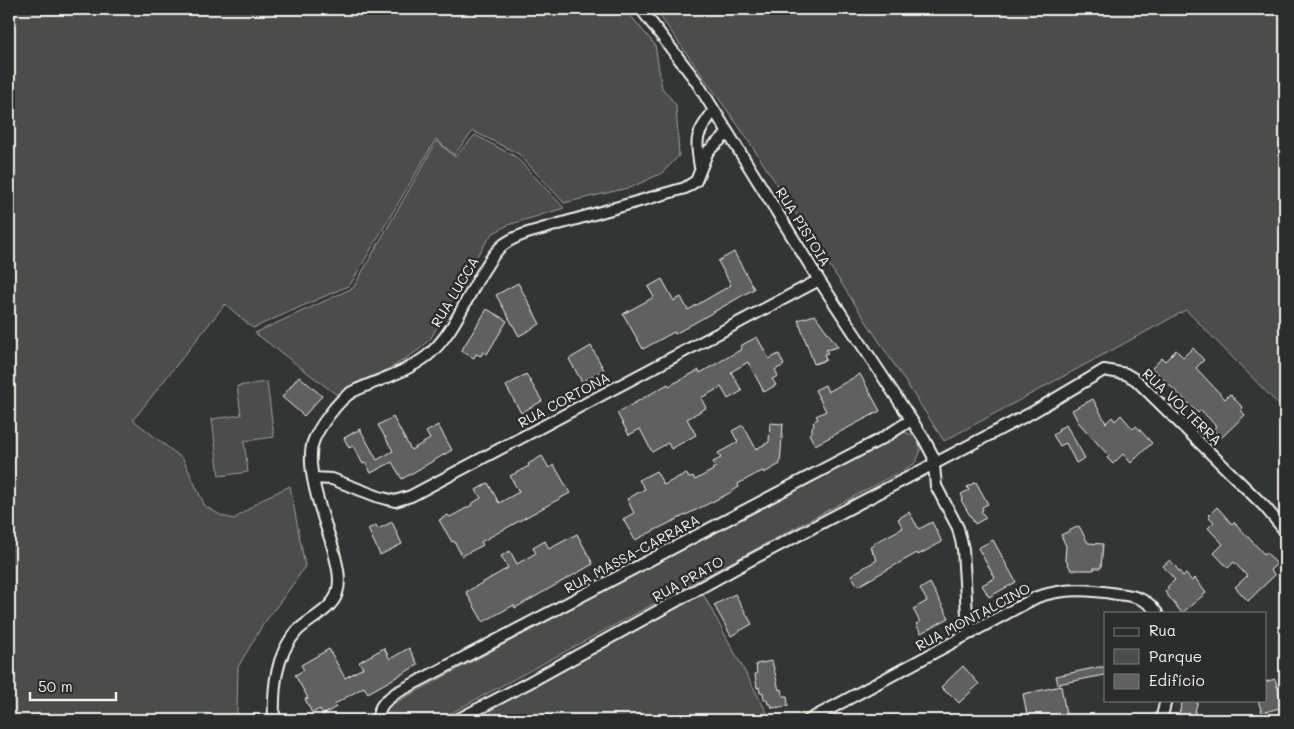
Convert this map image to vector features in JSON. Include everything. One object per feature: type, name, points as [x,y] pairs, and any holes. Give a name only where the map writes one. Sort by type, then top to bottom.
[{"type":"street","name":"RUA PISTOIA","points":[[641,9],[696,81],[819,280],[933,456],[936,486],[958,528],[963,549],[967,614],[972,633]]},
{"type":"street","points":[[701,171],[696,144],[699,131],[714,110]]},
{"type":"street","name":"RUA LUCCA","points":[[274,720],[273,695],[275,681],[286,648],[297,632],[325,609],[337,594],[339,578],[336,560],[313,478],[311,462],[313,442],[326,418],[350,393],[385,379],[427,356],[446,335],[478,279],[501,246],[519,236],[680,190],[696,181],[708,152],[728,133]]},
{"type":"street","name":"RUA CORTONA","points":[[313,478],[332,479],[395,501],[411,496],[819,280]]},
{"type":"street","name":"RUA VOLTERRA","points":[[934,465],[1033,412],[1104,370],[1114,371],[1126,374],[1136,380],[1265,507],[1285,531]]},
{"type":"street","name":"RUA MASSA-CARRARA","points":[[378,720],[379,710],[384,702],[396,693],[883,438],[911,420]]},
{"type":"street","name":"RUA PRATO","points":[[457,720],[745,563],[934,465]]},
{"type":"street","name":"RUA MONTALCINO","points":[[809,720],[1037,597],[1066,589],[1093,589],[1138,598],[1148,603],[1156,612]]},
{"type":"street","points":[[1161,720],[1166,702]]},
{"type":"green space","points":[[9,9],[625,9],[655,45],[662,88],[676,105],[679,156],[662,173],[632,187],[564,203],[519,154],[473,131],[454,155],[436,139],[350,285],[253,328],[225,304],[133,420],[183,459],[205,506],[222,516],[234,519],[264,498],[290,486],[305,566],[262,626],[238,667],[237,712],[239,720],[9,720]]},
{"type":"green space","points":[[655,9],[1285,9],[1285,411],[1186,310],[944,441],[742,131]]},
{"type":"green space","points":[[475,135],[516,157],[564,208],[508,225],[492,234],[474,260],[431,338],[420,349],[394,366],[337,395],[255,333],[353,288],[437,141],[455,157]]},
{"type":"green space","points":[[267,382],[274,437],[244,441],[248,472],[219,476],[212,419],[241,415],[237,386]]},
{"type":"green space","points":[[900,432],[912,435],[919,442],[920,452],[914,464],[438,720],[385,720],[387,709],[391,705]]},
{"type":"green space","points":[[703,594],[771,720],[488,720],[481,714]]},
{"type":"building","points":[[734,252],[754,289],[675,334],[674,332],[643,349],[623,314],[654,297],[648,287],[662,279],[674,301],[681,297],[688,310],[731,285],[718,261]]},
{"type":"building","points":[[518,283],[540,324],[519,336],[496,295]]},
{"type":"building","points":[[487,309],[507,321],[487,354],[483,352],[481,356],[476,354],[474,358],[461,351]]},
{"type":"building","points":[[815,315],[838,347],[826,350],[828,353],[824,354],[826,360],[814,364],[798,320]]},
{"type":"building","points":[[757,337],[769,359],[779,354],[784,365],[775,370],[778,376],[772,379],[776,385],[764,392],[748,362],[731,372],[742,391],[728,399],[721,387],[701,398],[706,408],[687,419],[696,435],[671,449],[668,443],[652,452],[640,429],[629,435],[617,413],[668,384],[669,386],[699,370],[700,373],[742,349],[740,346]]},
{"type":"building","points":[[591,346],[604,370],[582,382],[569,359]]},
{"type":"building","points":[[1193,348],[1204,360],[1196,368],[1225,399],[1230,394],[1243,408],[1241,410],[1245,415],[1221,438],[1213,430],[1216,426],[1201,410],[1198,413],[1152,368],[1162,358],[1165,361],[1176,350],[1183,357]]},
{"type":"building","points":[[526,374],[542,401],[521,413],[506,386]]},
{"type":"building","points":[[860,374],[880,411],[815,445],[809,434],[812,432],[813,422],[818,419],[816,416],[826,411],[815,390],[825,385],[828,392]]},
{"type":"building","points":[[299,376],[322,396],[304,416],[282,397]]},
{"type":"building","points":[[1093,399],[1106,423],[1112,417],[1115,421],[1121,415],[1133,429],[1136,426],[1152,443],[1131,463],[1123,454],[1113,464],[1107,458],[1109,456],[1078,422],[1072,410]]},
{"type":"building","points":[[393,417],[411,450],[430,439],[426,432],[438,425],[452,450],[402,479],[392,462],[371,473],[366,463],[363,464],[353,446],[349,448],[344,438],[360,429],[377,460],[393,451],[378,425]]},
{"type":"building","points":[[770,423],[783,424],[780,464],[738,484],[739,487],[726,495],[635,540],[623,519],[634,513],[627,499],[645,489],[639,480],[656,471],[664,485],[686,473],[689,478],[693,476],[695,480],[716,467],[713,462],[721,458],[718,453],[738,442],[732,431],[743,425],[756,449],[769,442]]},
{"type":"building","points":[[1066,425],[1085,458],[1076,463],[1066,443],[1060,446],[1053,435],[1059,431],[1058,429]]},
{"type":"building","points":[[542,456],[549,468],[554,465],[570,493],[481,542],[483,545],[462,556],[439,520],[448,515],[450,517],[472,505],[481,498],[476,490],[488,483],[499,503],[519,492],[510,476],[529,466],[528,464]]},
{"type":"building","points":[[976,482],[988,504],[982,507],[983,510],[981,511],[986,518],[975,524],[961,500],[963,499],[961,494],[969,490],[967,487]]},
{"type":"building","points":[[1217,507],[1232,524],[1234,522],[1264,554],[1266,552],[1277,564],[1270,570],[1275,575],[1248,601],[1235,587],[1247,576],[1234,562],[1228,568],[1214,553],[1223,544],[1208,528],[1214,522],[1208,516]]},
{"type":"building","points":[[909,512],[919,529],[932,522],[942,542],[918,555],[917,553],[858,586],[851,575],[877,560],[870,547],[903,528],[898,519]]},
{"type":"building","points":[[392,522],[402,544],[380,555],[368,529],[376,525],[378,529]]},
{"type":"building","points":[[1079,526],[1088,543],[1103,544],[1101,568],[1094,568],[1094,570],[1071,570],[1065,558],[1066,546],[1061,535]]},
{"type":"building","points":[[577,534],[593,564],[515,608],[514,605],[483,622],[466,592],[508,568],[501,556],[510,551],[517,564],[536,553],[533,548],[545,541],[549,549]]},
{"type":"building","points":[[993,540],[1016,582],[989,597],[982,585],[995,578],[978,548]]},
{"type":"building","points":[[1170,560],[1183,576],[1186,574],[1192,581],[1195,578],[1206,593],[1181,612],[1165,592],[1169,589],[1167,587],[1175,580],[1163,566]]},
{"type":"building","points":[[930,583],[949,618],[921,633],[916,624],[920,622],[913,609],[927,601],[920,589]]},
{"type":"building","points":[[735,594],[752,624],[731,636],[714,605]]},
{"type":"building","points":[[384,648],[390,659],[409,648],[418,665],[368,693],[364,687],[335,704],[336,707],[323,715],[320,709],[312,713],[305,699],[308,698],[295,675],[304,670],[301,665],[329,649],[345,678],[363,668],[359,662]]},
{"type":"building","points":[[772,661],[779,690],[782,689],[783,696],[787,696],[788,706],[772,708],[767,700],[764,700],[763,692],[760,693],[759,687],[757,688],[756,664]]},
{"type":"building","points":[[963,666],[979,684],[959,703],[941,687]]},
{"type":"building","points":[[1104,667],[1104,675],[1058,684],[1056,676]]},
{"type":"building","points":[[1275,679],[1283,707],[1262,713],[1259,702],[1266,702],[1266,682]]},
{"type":"building","points":[[1061,686],[1067,720],[1028,720],[1023,694]]},
{"type":"building","points":[[1182,702],[1198,702],[1193,720],[1178,717]]}]
